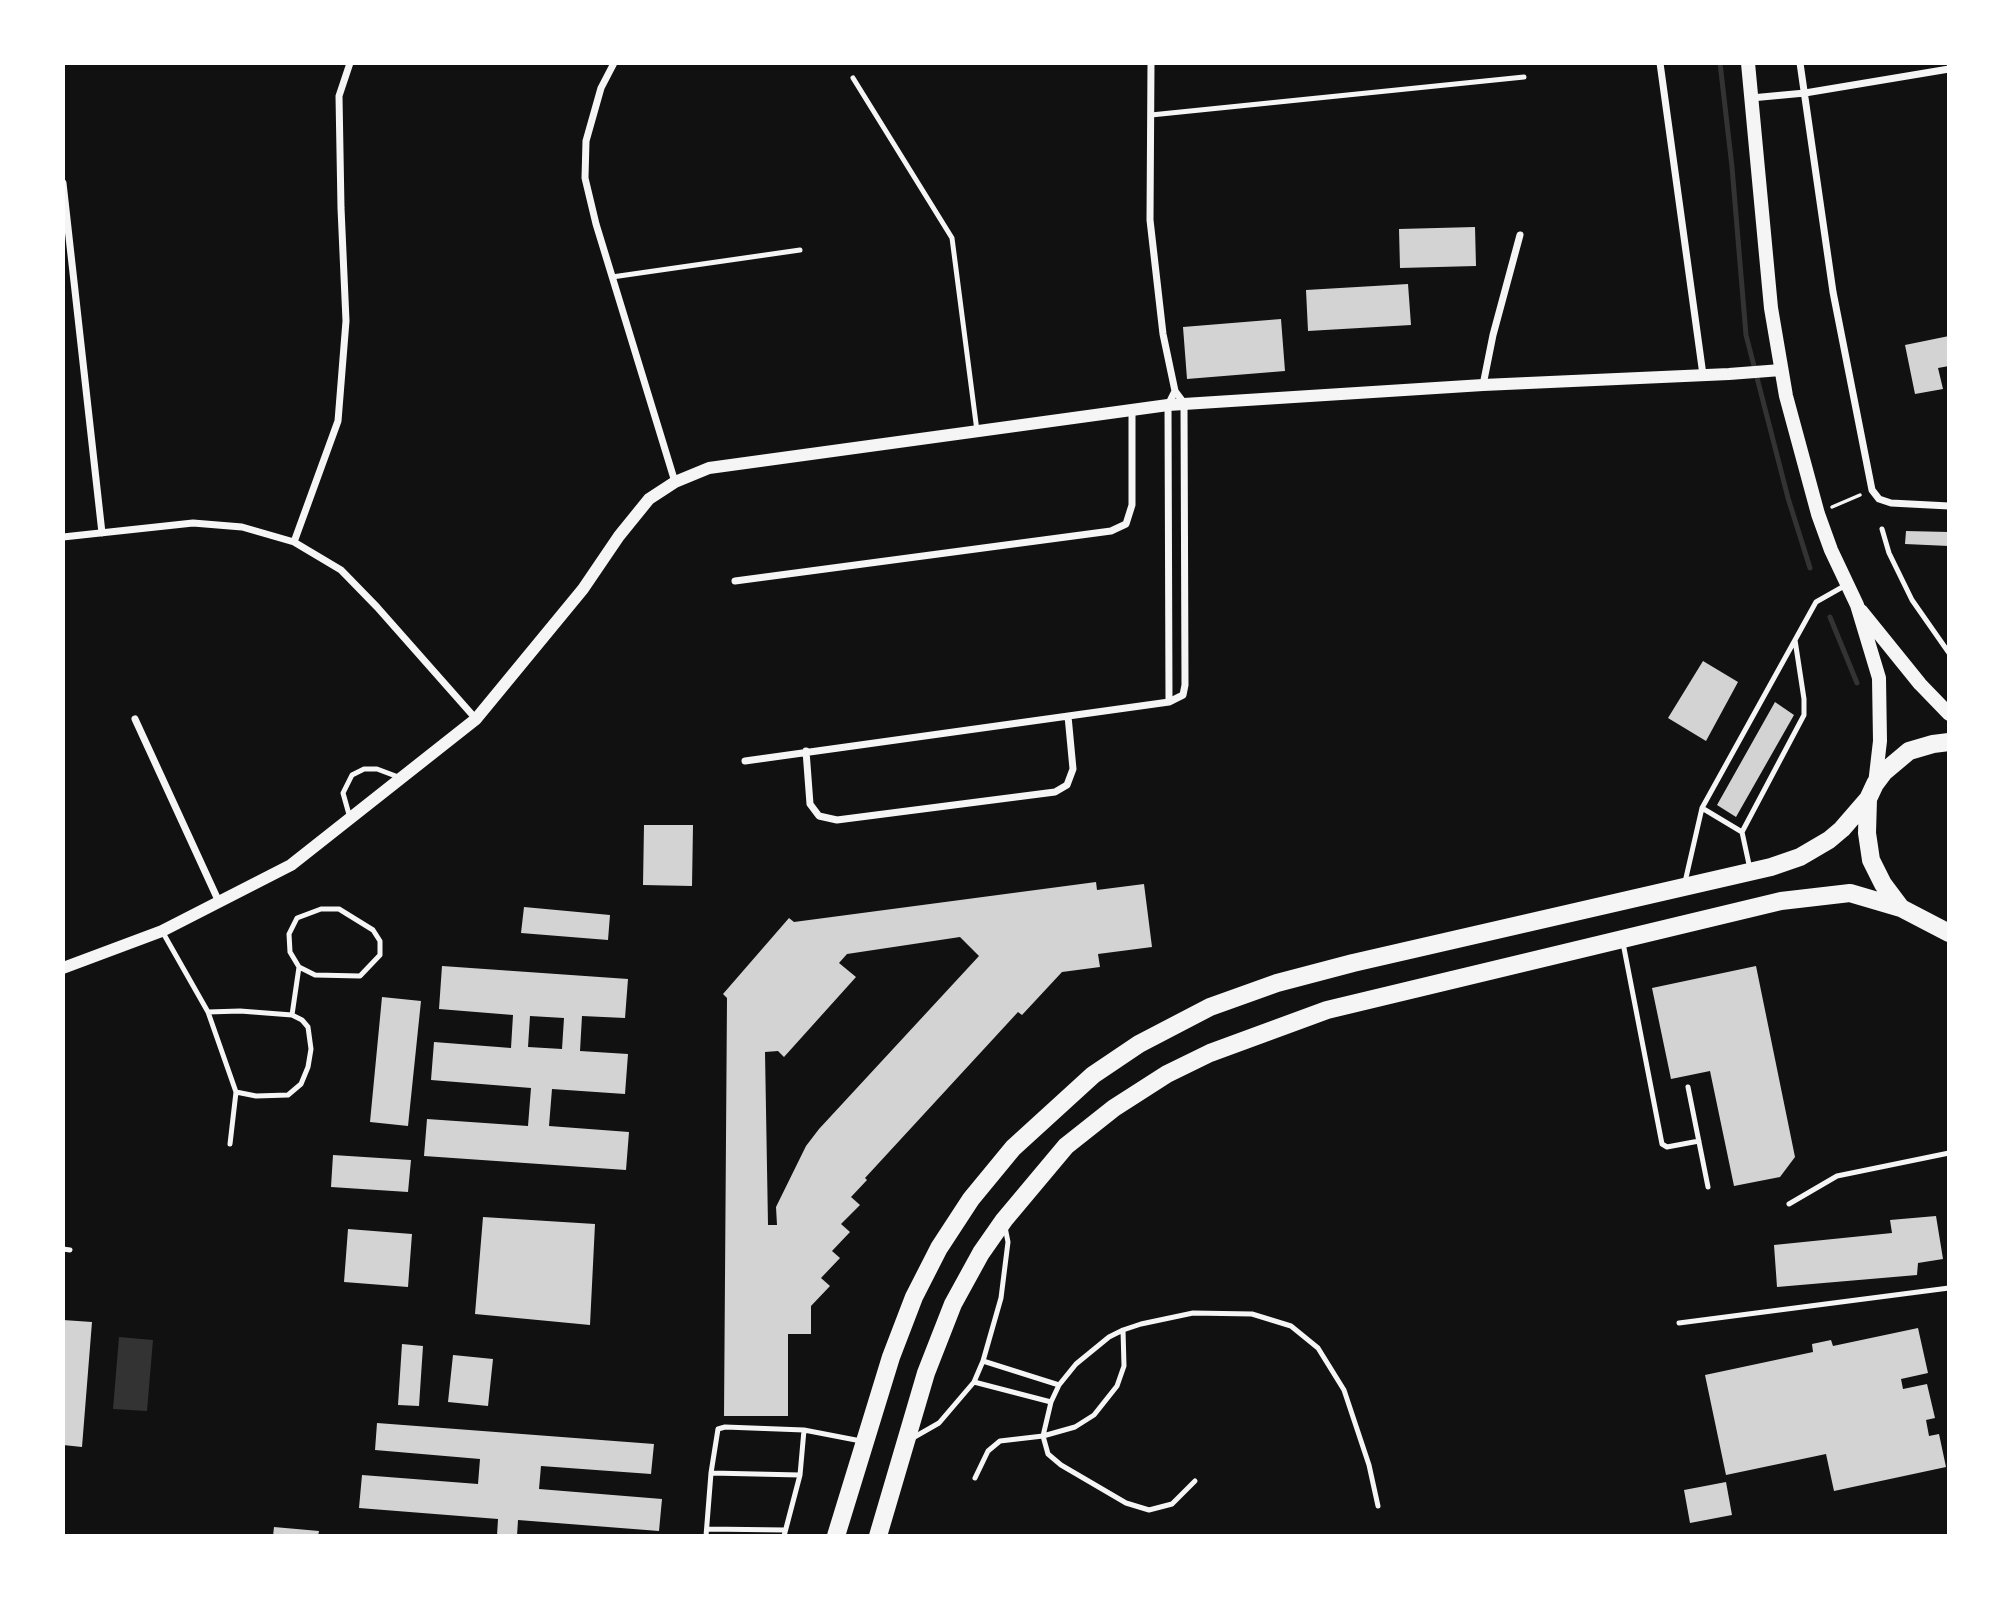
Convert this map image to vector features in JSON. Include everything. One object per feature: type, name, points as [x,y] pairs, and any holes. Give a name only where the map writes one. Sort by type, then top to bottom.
[{"type":"main road","points":[[1748,63],[1771,308],[1781,370],[1796,439],[1818,514],[1857,606],[1879,678],[1880,741],[1867,833],[1871,860],[1883,884],[1901,908]]},
{"type":"main road","points":[[1857,606],[1920,684],[1949,714]]},
{"type":"main road","points":[[836,1536],[895,1345],[914,1297],[939,1248],[971,1199],[1013,1148],[1093,1075],[1139,1044],[1210,1007],[1277,983],[1781,864],[1816,848],[1842,829],[1893,763],[1909,751],[1949,742]]},
{"type":"main road","points":[[878,1536],[926,1373],[953,1304],[981,1253],[1004,1220],[1066,1146],[1114,1108],[1167,1074],[1210,1053],[1327,1010],[1781,901],[1836,893],[1859,894],[1901,908],[1949,933]]},
{"type":"street","points":[[294,542],[338,421],[346,321],[340,96],[350,63]]},
{"type":"street","points":[[614,63],[601,88],[586,141],[585,178],[596,224],[675,482]]},
{"type":"street","points":[[745,761],[1169,702],[1183,695],[1184,403],[1175,391],[1163,334],[1150,220],[1151,63]]},
{"type":"street","points":[[1660,63],[1703,375]]},
{"type":"street","points":[[1800,63],[1833,292],[1872,490],[1879,499],[1891,503],[1949,506]]},
{"type":"street","points":[[1751,98],[1805,93],[1949,69]]},
{"type":"street","points":[[63,183],[102,533]]},
{"type":"street","points":[[1483,385],[1493,335],[1520,235]]},
{"type":"street","points":[[64,966],[162,931],[291,865],[476,719],[583,589],[619,536],[649,499],[675,482],[709,468],[1184,403],[1781,370]]},
{"type":"street","points":[[1169,702],[1168,405],[1175,391]]},
{"type":"street","points":[[734,581],[1111,531],[1126,524],[1132,505],[1132,410]]},
{"type":"street","points":[[63,537],[193,523],[242,527],[294,542],[341,570],[476,719]]},
{"type":"street","points":[[806,751],[810,804],[819,816],[837,820],[1055,792],[1068,785],[1073,769],[1068,716]]},
{"type":"street","points":[[135,719],[219,902]]},
{"type":"lane","points":[[1151,115],[1524,77]]},
{"type":"lane","points":[[853,78],[952,239],[977,431]]},
{"type":"lane","points":[[612,277],[800,250]]},
{"type":"lane","points":[[1882,529],[1889,553],[1912,600],[1949,653]]},
{"type":"lane","points":[[1684,887],[1702,808],[1816,602],[1846,585]]},
{"type":"lane","points":[[1750,872],[1742,832],[1804,715],[1795,640]]},
{"type":"lane","points":[[350,818],[344,793],[346,783],[352,775],[364,769],[377,769],[401,778]]},
{"type":"lane","points":[[1702,808],[1742,832]]},
{"type":"lane","points":[[292,1015],[299,967],[290,952],[289,934],[297,918],[321,909],[339,909],[373,930],[380,941],[380,955],[360,976],[315,975],[299,967]]},
{"type":"lane","points":[[162,931],[208,1012],[236,1092],[230,1144]]},
{"type":"lane","points":[[1622,940],[1662,1144],[1667,1147],[1699,1141]]},
{"type":"lane","points":[[208,1012],[240,1011],[292,1015],[308,1027],[311,1049],[301,1084],[288,1095],[256,1096],[236,1092]]},
{"type":"lane","points":[[1688,1087],[1708,1187]]},
{"type":"lane","points":[[1789,1204],[1837,1176],[1949,1153]]},
{"type":"lane","points":[[905,1442],[939,1423],[974,1382],[983,1361],[1001,1298],[1008,1242],[1004,1220]]},
{"type":"lane","points":[[1679,1323],[1949,1289]]},
{"type":"lane","points":[[1195,1481],[1172,1504],[1149,1510],[1126,1503],[1061,1465],[1048,1454],[1043,1436],[1051,1402],[1059,1385],[1076,1364],[1109,1337],[1141,1324],[1193,1313],[1252,1314],[1292,1326],[1318,1348],[1344,1390],[1369,1465],[1378,1506]]},
{"type":"lane","points":[[975,1478],[988,1451],[1000,1441],[1043,1436],[1075,1427],[1094,1415],[1117,1386],[1124,1366],[1123,1331]]},
{"type":"lane","points":[[983,1361],[1059,1385]]},
{"type":"lane","points":[[974,1382],[1051,1402]]},
{"type":"lane","points":[[804,1430],[800,1475],[785,1533],[706,1533],[718,1429],[804,1430],[864,1442]]},
{"type":"lane","points":[[711,1473],[800,1475]]},
{"type":"path","points":[[1818,514],[1872,490]]},
{"type":"shaded area","points":[[119,1337],[153,1340],[147,1411],[113,1409]]},
{"type":"building","points":[[1475,227],[1476,266],[1400,268],[1399,229]]},
{"type":"building","points":[[1408,284],[1411,325],[1308,331],[1306,290]]},
{"type":"building","points":[[1281,319],[1285,371],[1187,379],[1183,327]]},
{"type":"building","points":[[1949,336],[1949,366],[1938,368],[1943,389],[1915,394],[1905,345]]},
{"type":"building","points":[[1906,531],[1949,532],[1949,546],[1905,544]]},
{"type":"building","points":[[1703,661],[1738,682],[1706,741],[1668,718]]},
{"type":"building","points":[[1775,702],[1794,715],[1736,817],[1717,805]]},
{"type":"building","points":[[644,825],[693,825],[692,886],[643,885]]},
{"type":"building","points":[[1096,882],[1097,890],[1144,884],[1152,947],[1098,954],[1100,967],[1062,972],[1022,1015],[1018,1012],[865,1178],[867,1180],[851,1197],[860,1205],[841,1224],[850,1232],[832,1251],[840,1258],[821,1278],[830,1286],[811,1306],[811,1334],[788,1334],[788,1416],[724,1416],[727,998],[723,994],[789,918],[794,922]],"holes":[[[960,937],[979,956],[819,1129],[806,1146],[776,1207],[777,1225],[768,1225],[765,1052],[778,1051],[784,1057],[856,977],[839,963],[847,954]]]},
{"type":"building","points":[[524,907],[610,915],[608,940],[521,933]]},
{"type":"building","points":[[442,966],[628,979],[625,1018],[582,1016],[580,1051],[628,1054],[625,1094],[552,1089],[549,1126],[629,1132],[626,1170],[424,1156],[427,1119],[528,1126],[531,1088],[431,1080],[434,1042],[511,1048],[513,1015],[439,1009]],"holes":[[[530,1016],[564,1018],[562,1049],[528,1047]]]},
{"type":"building","points":[[1756,966],[1795,1157],[1780,1177],[1734,1186],[1710,1071],[1671,1079],[1652,988]]},
{"type":"building","points":[[382,997],[421,1001],[408,1126],[370,1122]]},
{"type":"building","points":[[333,1155],[411,1160],[408,1192],[331,1187]]},
{"type":"building","points":[[1936,1216],[1943,1259],[1918,1263],[1917,1275],[1777,1287],[1774,1245],[1892,1233],[1890,1220]]},
{"type":"building","points":[[483,1217],[595,1224],[590,1325],[475,1314]]},
{"type":"building","points":[[348,1229],[412,1234],[408,1287],[344,1282]]},
{"type":"building","points":[[63,1320],[92,1322],[82,1447],[63,1445]]},
{"type":"building","points":[[1918,1328],[1928,1373],[1901,1379],[1903,1389],[1927,1384],[1935,1418],[1926,1420],[1929,1436],[1939,1434],[1946,1467],[1834,1491],[1826,1454],[1726,1475],[1705,1375],[1813,1352],[1812,1344],[1831,1340],[1833,1346]]},
{"type":"building","points":[[402,1344],[423,1346],[419,1406],[398,1405]]},
{"type":"building","points":[[453,1355],[493,1359],[488,1406],[448,1402]]},
{"type":"building","points":[[377,1423],[654,1444],[651,1474],[541,1466],[539,1489],[662,1499],[659,1531],[518,1520],[517,1536],[497,1536],[498,1519],[359,1508],[362,1475],[478,1484],[480,1459],[375,1450]]},
{"type":"building","points":[[1726,1482],[1732,1515],[1690,1523],[1684,1490]]},
{"type":"building","points":[[274,1527],[319,1531],[318,1536],[273,1536]]},
{"type":"waterway","points":[[1720,63],[1746,335],[1788,498],[1810,568]]},
{"type":"waterway","points":[[1830,617],[1857,683]]}]
